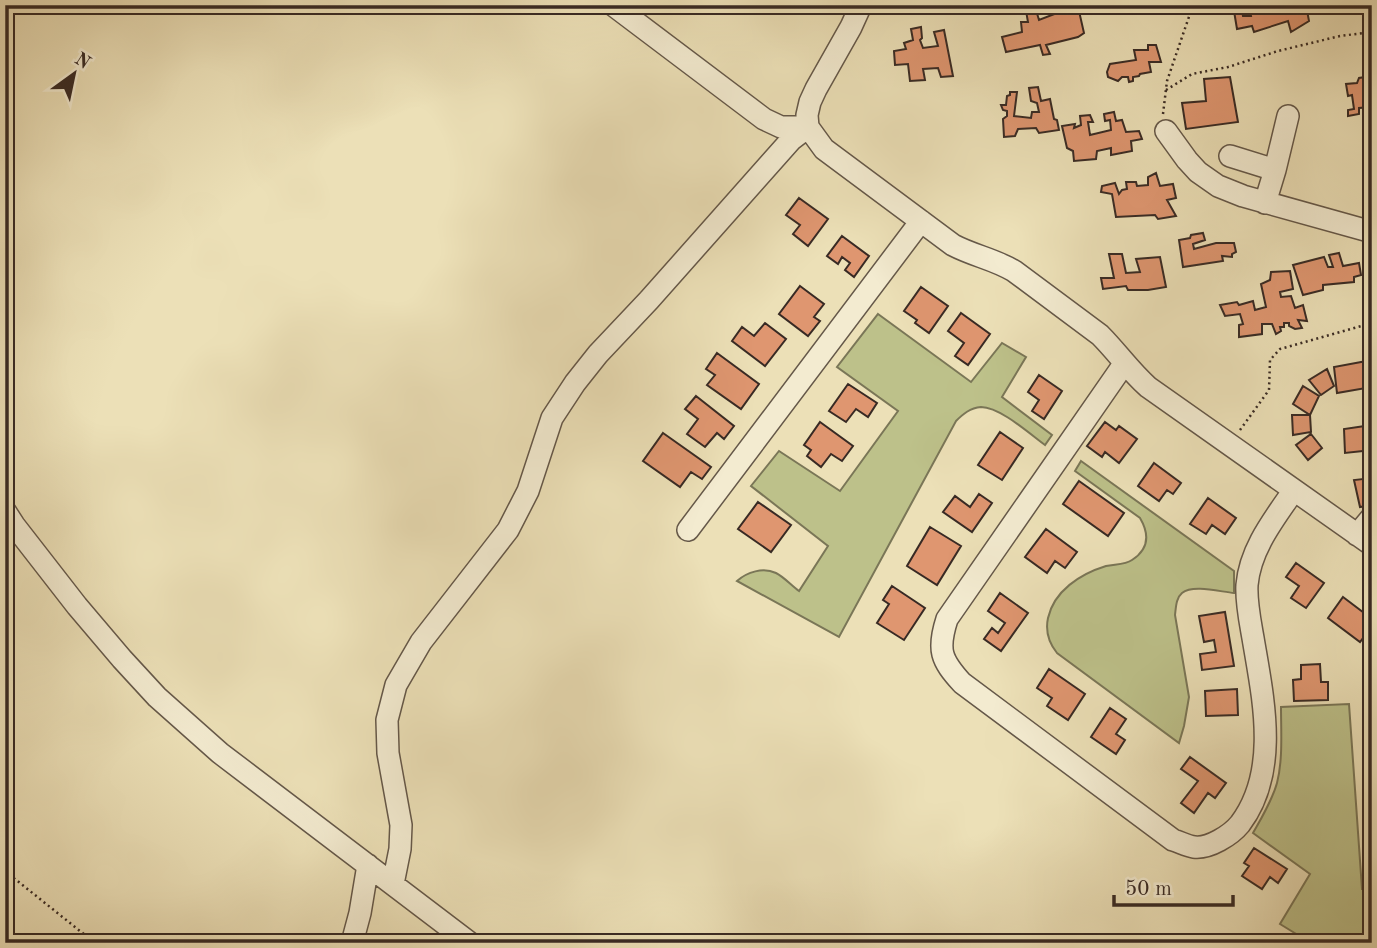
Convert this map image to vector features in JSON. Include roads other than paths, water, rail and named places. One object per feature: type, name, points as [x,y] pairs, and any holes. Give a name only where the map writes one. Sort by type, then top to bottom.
[{"type":"street","points":[[613,5],[764,119],[781,127],[808,127]]},
{"type":"street","points":[[861,5],[810,102],[808,127],[824,149],[953,245],[1014,271],[1100,335],[1148,387],[1364,540],[1372,517]]},
{"type":"street","points":[[1265,203],[1288,116]]},
{"type":"street","points":[[393,884],[400,849],[401,825],[388,754],[387,720],[396,685],[421,642],[508,530],[528,491],[552,418],[575,383],[790,140],[808,127]]},
{"type":"street","points":[[1166,131],[1198,173],[1218,186],[1243,197],[1372,232]]},
{"type":"street","points":[[1230,156],[1275,170]]},
{"type":"street","points":[[688,530],[921,221]]},
{"type":"street","points":[[1125,363],[947,619],[941,638],[941,650],[950,670],[962,683],[1174,840],[1195,847],[1215,842],[1233,832],[1247,814],[1257,790],[1264,762],[1266,727],[1247,585],[1254,557],[1268,529],[1294,490]]},
{"type":"street","points":[[5,511],[77,606],[157,697],[220,752],[470,943]]},
{"type":"street","points":[[352,943],[368,865]]}]
